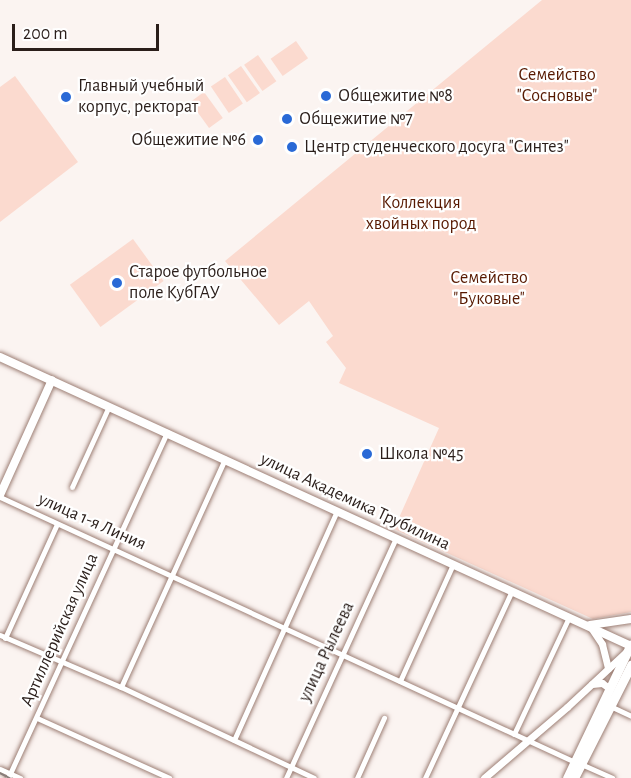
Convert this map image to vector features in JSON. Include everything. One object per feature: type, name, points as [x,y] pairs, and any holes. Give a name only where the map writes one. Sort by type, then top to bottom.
[{"type":"highway","points":[[574,778],[609,688],[629,647]]},
{"type":"highway","points":[[567,778],[578,763],[631,665]]},
{"type":"main road","name":"улица Академика Трубилина","points":[[0,357],[588,625],[629,647]]},
{"type":"main road","points":[[0,496],[52,380]]},
{"type":"main road","points":[[588,625],[631,619]]},
{"type":"street","points":[[72,487],[109,406]]},
{"type":"street","name":"Артиллерийская улица","points":[[9,776],[167,432]]},
{"type":"street","points":[[121,687],[225,459]]},
{"type":"street","name":"улица 1-я Линия","points":[[0,496],[612,778]]},
{"type":"street","points":[[234,740],[287,628],[337,511]]},
{"type":"street","points":[[57,524],[2,636],[121,687],[314,778]]},
{"type":"street","name":"улица Рылеева","points":[[286,778],[396,538]]},
{"type":"street","points":[[400,681],[453,564]]},
{"type":"street","points":[[425,778],[512,591]]},
{"type":"street","points":[[514,734],[569,617]]},
{"type":"street","points":[[588,625],[602,644],[608,668]]},
{"type":"street","points":[[484,778],[592,684],[629,647]]},
{"type":"street","points":[[620,684],[631,675]]},
{"type":"street","points":[[592,684],[603,683],[609,688]]},
{"type":"street","points":[[608,705],[631,716]]},
{"type":"street","points":[[37,718],[169,778]]},
{"type":"street","points":[[357,778],[384,718]]},
{"type":"street","points":[[0,769],[9,776],[20,778]]},
{"type":"green space","points":[[542,0],[631,0],[631,612],[593,619],[394,529],[439,428],[339,383],[346,368],[326,342],[333,336],[309,301],[279,325],[225,261]]},
{"type":"green space","points":[[296,41],[308,58],[283,76],[271,59]]},
{"type":"green space","points":[[258,55],[276,81],[262,91],[244,65]]},
{"type":"green space","points":[[241,66],[260,93],[247,102],[228,75]]},
{"type":"green space","points":[[15,76],[78,162],[0,222],[0,87]]},
{"type":"green space","points":[[225,77],[243,104],[229,113],[211,87]]},
{"type":"green space","points":[[204,92],[223,118],[209,128],[190,102]]},
{"type":"green space","name":"Старое футбольное поле КубГАУ","points":[[133,239],[164,281],[100,327],[70,285]]},
{"type":"tram line","points":[[0,773],[10,778]]},
{"type":"place","name":"Общежитие №8","points":[[326,96]]},
{"type":"place","name":"Главный учебный корпус, ректорат","points":[[66,97]]},
{"type":"place","name":"Общежитие №7","points":[[287,119]]},
{"type":"place","name":"Общежитие №6","points":[[258,140]]},
{"type":"place","name":"Центр студенческого досуга \"Синтез\"","points":[[292,147]]},
{"type":"place","name":"Старое футбольное поле КубГАУ","points":[[117,283]]},
{"type":"place","name":"Школа №45","points":[[367,454]]},
{"type":"park label","name":"Семейство \"Сосновые\"","points":[[557,86]]},
{"type":"park label","name":"Коллекция хвойных пород","points":[[421,214]]},
{"type":"park label","name":"Семейство \"Буковые\"","points":[[489,289]]}]
